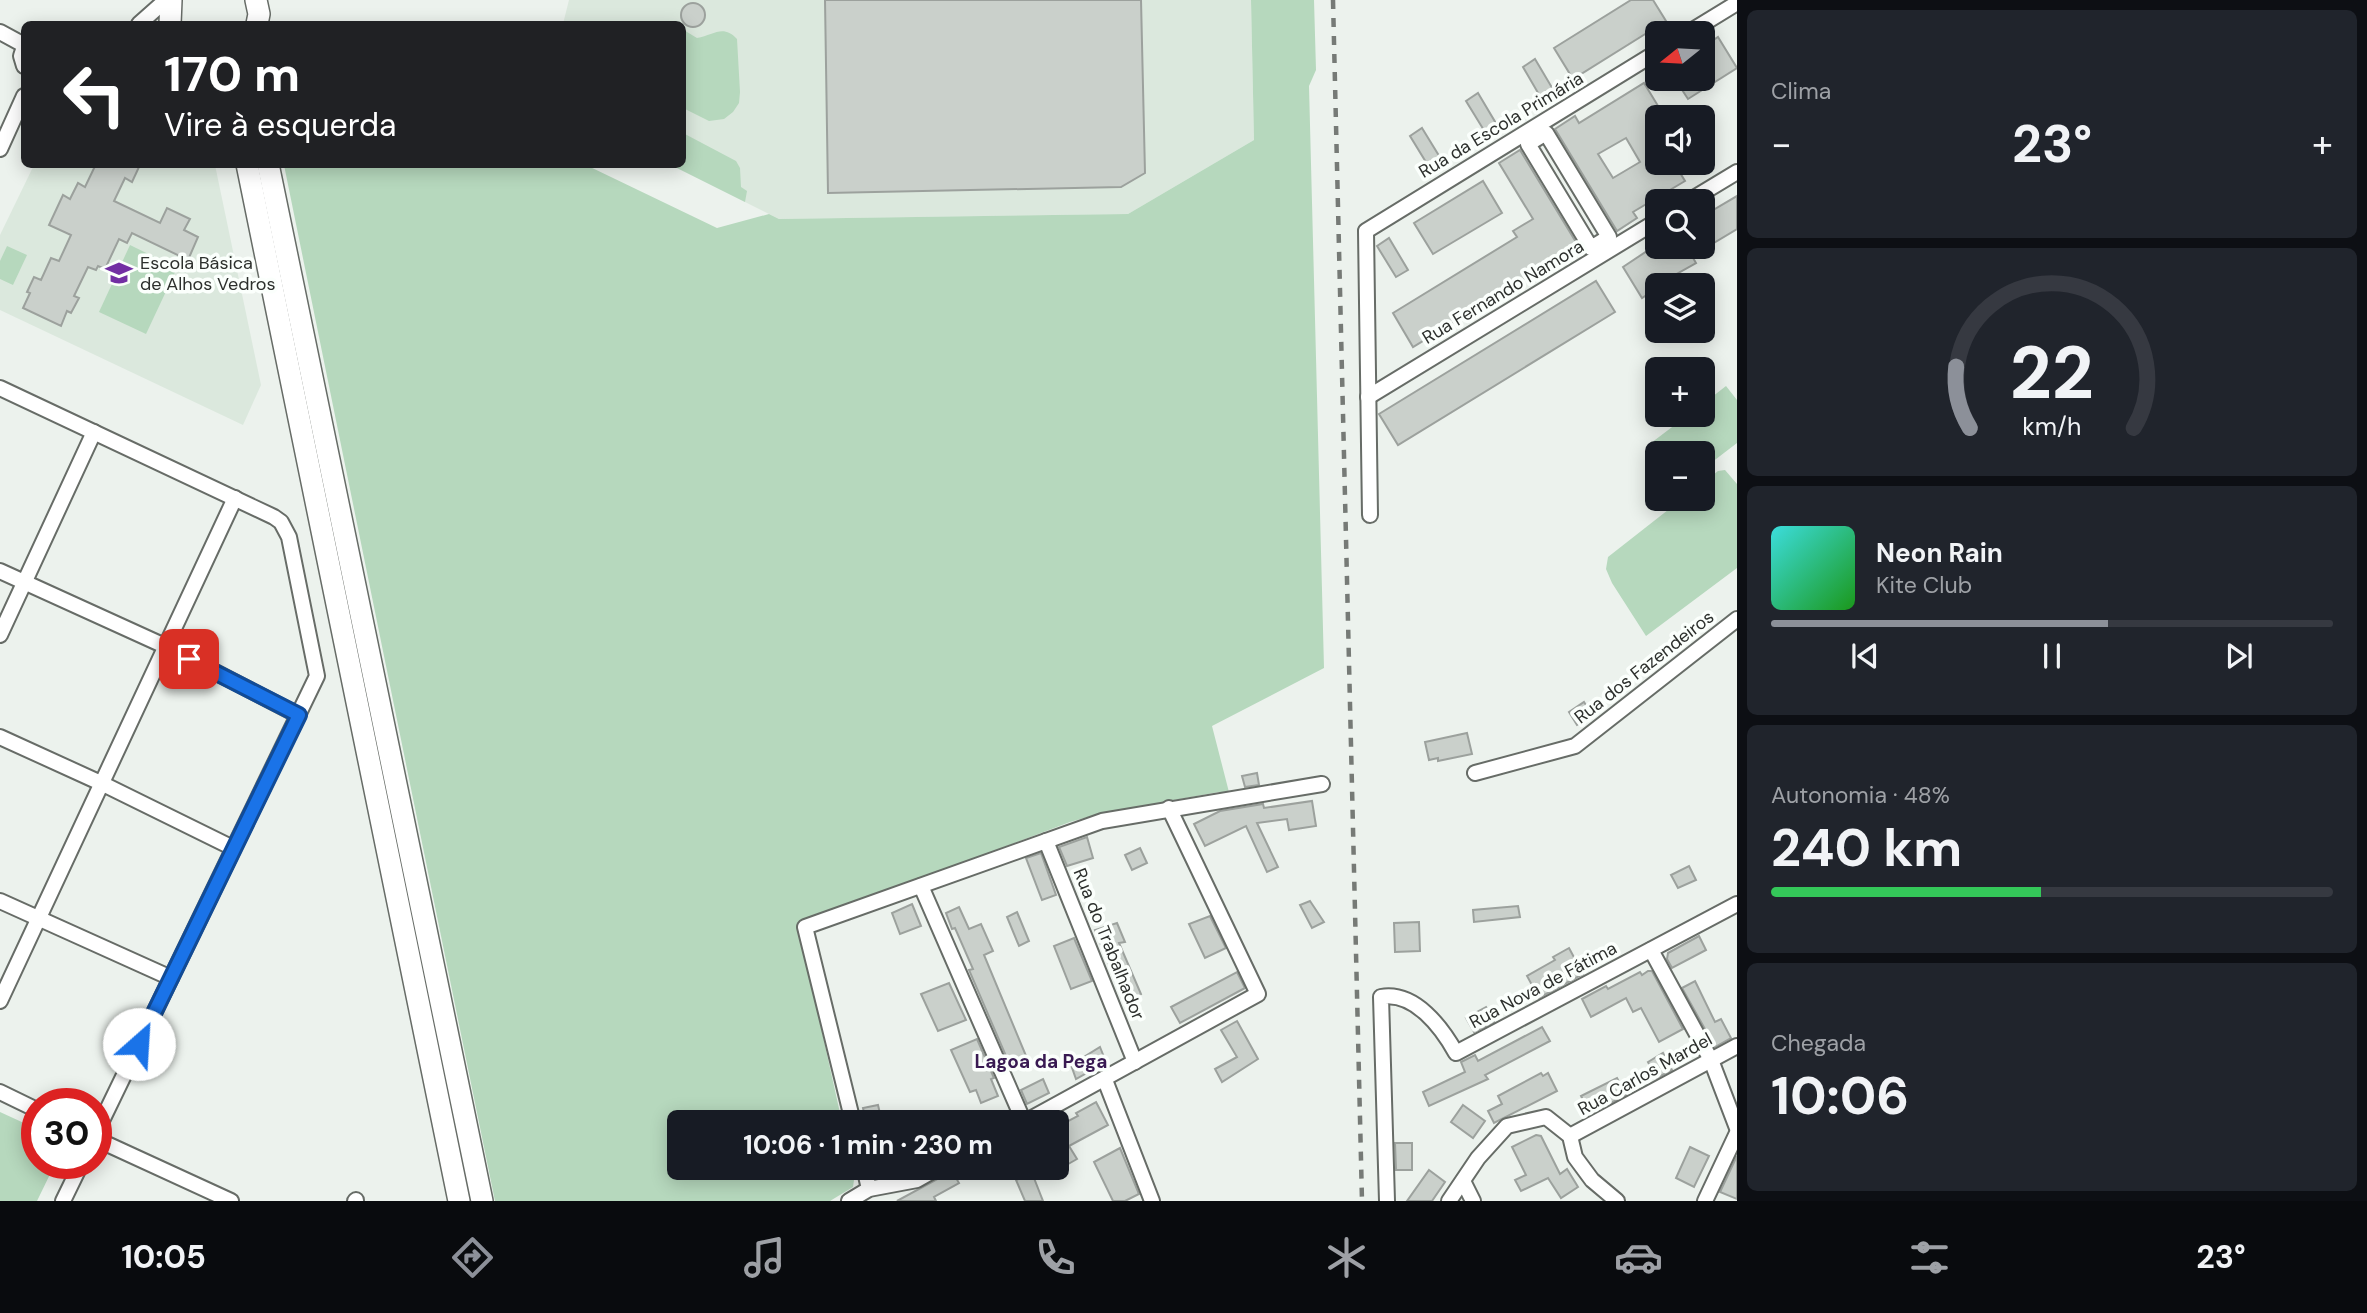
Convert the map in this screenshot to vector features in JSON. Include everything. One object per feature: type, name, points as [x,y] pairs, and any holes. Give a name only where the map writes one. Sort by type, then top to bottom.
[{"type":"main road","points":[[168,0],[170,21]]},
{"type":"main road","points":[[256,0],[258,21]]},
{"type":"main road","points":[[248,168],[459,1201]]},
{"type":"main road","points":[[269,168],[482,1201]]},
{"type":"street","points":[[143,21],[168,0]]},
{"type":"street","points":[[1708,21],[1737,3]]},
{"type":"street","points":[[0,32],[21,44]]},
{"type":"street","name":"Rua da Escola Primária","points":[[1368,397],[1366,230],[1645,59]]},
{"type":"street","points":[[0,149],[21,103]]},
{"type":"street","points":[[1546,133],[1609,237],[1591,248],[1528,144],[1546,133]]},
{"type":"street","points":[[1709,189],[1737,172]]},
{"type":"street","name":"Rua Fernando Namora","points":[[1368,397],[1645,228]]},
{"type":"street","points":[[0,388],[281,522],[289,537],[317,676],[112,1100]]},
{"type":"street","points":[[1368,397],[1370,515]]},
{"type":"street","points":[[0,635],[94,432]]},
{"type":"street","points":[[0,1001],[235,498]]},
{"type":"street","points":[[0,571],[167,648],[299,715]]},
{"type":"street","name":"Rua dos Fazendeiros","points":[[1475,773],[1575,746],[1737,619]]},
{"type":"street","points":[[0,737],[233,848]]},
{"type":"street","points":[[850,1110],[805,927],[1102,821],[1322,785]]},
{"type":"street","points":[[1047,1110],[1258,993],[1169,808]]},
{"type":"street","name":"Rua do Trabalhador","points":[[1046,841],[1135,1062]]},
{"type":"street","points":[[921,886],[1019,1110]]},
{"type":"street","points":[[0,901],[171,978]]},
{"type":"street","name":"Rua Nova de Fátima","points":[[1387,1201],[1381,998],[1388,996],[1405,999],[1432,1017],[1456,1053],[1737,904]]},
{"type":"street","points":[[1651,950],[1711,1060],[1737,1131],[1705,1201]]},
{"type":"street","name":"Rua Carlos Mardel","points":[[1570,1136],[1737,1046]]},
{"type":"street","points":[[1105,1080],[1152,1201]]},
{"type":"street","points":[[0,1091],[21,1102]]},
{"type":"street","points":[[1449,1201],[1478,1157],[1507,1126],[1546,1117],[1570,1136],[1575,1157],[1592,1180],[1617,1201]]},
{"type":"street","points":[[112,1146],[230,1201]]},
{"type":"street","points":[[63,1201],[74,1179]]},
{"type":"street","points":[[867,1180],[869,1189]]},
{"type":"street","points":[[849,1201],[869,1189],[917,1180]]},
{"type":"street","points":[[1463,1181],[1473,1201]]},
{"type":"shaded area","points":[[569,0],[1251,0],[1254,140],[1128,214],[779,219],[677,168],[686,168],[686,21],[564,21]]},
{"type":"shaded area","name":"Escola Básica de Alhos Vedros","points":[[33,168],[216,168],[261,385],[243,425],[0,310],[0,235]]},
{"type":"green space","points":[[1251,0],[1314,0],[1316,70],[1309,86],[1324,668],[1212,726],[1230,796],[1219,792],[1102,813],[1070,822],[805,923],[799,928],[839,1110],[667,1110],[667,1180],[854,1180],[853,1187],[830,1201],[495,1201],[285,168],[592,168],[717,228],[769,214],[779,219],[1128,214],[1254,140]]},
{"type":"green space","points":[[686,31],[697,38],[723,31],[737,39],[739,103],[724,119],[709,121],[686,110]]},
{"type":"green space","points":[[686,135],[736,161],[740,168],[741,187],[747,191],[745,202],[677,168],[686,168]]},
{"type":"green space","points":[[130,245],[177,268],[146,334],[99,312]]},
{"type":"green space","points":[[7,246],[27,255],[13,285],[0,279],[0,261]]},
{"type":"green space","points":[[1726,386],[1737,400],[1737,443],[1715,460],[1715,441],[1654,441],[1672,427],[1715,427],[1715,395]]},
{"type":"green space","points":[[1725,470],[1737,484],[1737,568],[1646,636],[1612,583],[1606,569],[1608,557],[1667,511],[1715,511],[1715,473]]},
{"type":"green space","points":[[0,1112],[21,1122],[21,1179],[48,1179],[37,1201],[0,1201]]},
{"type":"building","points":[[825,0],[1141,0],[1145,173],[1121,187],[828,193]]},
{"type":"building","points":[[1631,0],[1653,0],[1666,21],[1645,21],[1645,34],[1573,79],[1554,48]]},
{"type":"building","points":[[689,4],[697,4],[704,11],[704,19],[697,26],[689,26],[682,19],[682,11]]},
{"type":"building","points":[[1718,37],[1737,68],[1715,82],[1715,39]]},
{"type":"building","points":[[1535,59],[1554,91],[1541,98],[1523,67]]},
{"type":"building","points":[[1644,83],[1645,91],[1649,91],[1657,105],[1645,105],[1645,175],[1681,175],[1685,181],[1672,189],[1645,189],[1645,205],[1633,212],[1637,218],[1617,231],[1555,129],[1575,116],[1579,123]],"holes":[[[1626,138],[1640,162],[1613,178],[1598,154]]]},
{"type":"building","points":[[1683,91],[1701,91],[1688,99]]},
{"type":"building","points":[[1478,93],[1497,125],[1485,132],[1466,101]]},
{"type":"building","points":[[1422,128],[1441,159],[1429,167],[1410,136]]},
{"type":"building","points":[[1520,150],[1582,252],[1561,265],[1557,259],[1413,347],[1393,313],[1517,237],[1513,231],[1533,219],[1499,163]]},
{"type":"building","points":[[94,168],[139,168],[132,182],[125,178],[114,201],[160,223],[167,208],[190,219],[184,230],[198,237],[188,260],[132,233],[127,243],[119,239],[105,269],[98,266],[96,270],[88,267],[74,296],[79,298],[71,313],[67,311],[61,326],[23,308],[34,277],[41,280],[51,258],[59,261],[71,235],[49,225],[63,195],[70,199],[78,183],[85,187]]},
{"type":"building","points":[[1483,181],[1502,213],[1433,254],[1414,223]]},
{"type":"building","points":[[1737,196],[1737,229],[1715,242],[1715,209]]},
{"type":"building","points":[[1389,238],[1408,270],[1396,277],[1377,246]]},
{"type":"building","points":[[1645,252],[1645,259],[1694,259],[1696,263],[1678,273],[1645,273],[1645,296],[1642,298],[1623,267]]},
{"type":"building","points":[[1596,281],[1615,312],[1398,445],[1379,414]]},
{"type":"building","points":[[1584,702],[1593,716],[1577,725],[1569,712]]},
{"type":"building","points":[[1467,733],[1472,754],[1438,761],[1438,758],[1429,760],[1425,742]]},
{"type":"building","points":[[1257,773],[1259,785],[1245,787],[1242,776]]},
{"type":"building","points":[[1312,801],[1316,826],[1289,830],[1287,819],[1257,823],[1278,867],[1267,872],[1246,826],[1205,846],[1194,824],[1220,811],[1263,804],[1264,808]]},
{"type":"building","points":[[1087,837],[1093,858],[1067,866],[1059,847]]},
{"type":"building","points":[[1140,848],[1147,863],[1132,870],[1125,855]]},
{"type":"building","points":[[1041,853],[1056,895],[1042,900],[1026,858]]},
{"type":"building","points":[[1689,866],[1696,880],[1678,888],[1671,875]]},
{"type":"building","points":[[1310,901],[1324,922],[1312,928],[1300,905]]},
{"type":"building","points":[[912,904],[921,926],[900,934],[892,913]]},
{"type":"building","points":[[1518,906],[1520,917],[1474,922],[1473,910]]},
{"type":"building","points":[[959,907],[969,929],[981,924],[993,951],[984,955],[1029,1063],[1012,1070],[969,970],[973,969],[946,913]]},
{"type":"building","points":[[1017,912],[1029,941],[1019,946],[1007,917]]},
{"type":"building","points":[[1210,916],[1226,948],[1205,958],[1189,924]]},
{"type":"building","points":[[1419,922],[1420,951],[1395,952],[1394,923]]},
{"type":"building","points":[[1117,923],[1125,942],[1119,943],[1141,994],[1125,1003],[1095,930]]},
{"type":"building","points":[[1699,936],[1706,950],[1672,968],[1667,959],[1668,953]]},
{"type":"building","points":[[1074,938],[1092,981],[1071,989],[1054,946]]},
{"type":"building","points":[[1569,948],[1583,974],[1539,998],[1527,976],[1555,960],[1553,957]]},
{"type":"building","points":[[1652,971],[1683,1029],[1659,1042],[1641,1008],[1633,1012],[1626,998],[1591,1017],[1582,999],[1606,986],[1608,989],[1640,972],[1642,975]]},
{"type":"building","points":[[1237,972],[1245,988],[1180,1023],[1171,1007]]},
{"type":"building","points":[[1695,981],[1715,1022],[1721,1019],[1731,1038],[1715,1047],[1682,988]]},
{"type":"building","points":[[949,983],[966,1020],[938,1031],[921,994]]},
{"type":"building","points":[[1486,1007],[1494,1022],[1474,1032],[1466,1018]]},
{"type":"building","points":[[1237,1021],[1258,1059],[1222,1082],[1215,1069],[1237,1057],[1221,1030]]},
{"type":"building","points":[[1542,1027],[1550,1041],[1485,1075],[1488,1079],[1429,1106],[1423,1092],[1465,1072],[1461,1062],[1475,1055],[1478,1061]]},
{"type":"building","points":[[977,1039],[994,1078],[991,1079],[998,1096],[981,1103],[976,1090],[970,1092],[951,1050]]},
{"type":"building","points":[[1100,1047],[1106,1062],[1076,1079],[1071,1065]]},
{"type":"building","points":[[1663,1053],[1672,1070],[1657,1078],[1648,1062]]},
{"type":"building","points":[[1541,1073],[1543,1076],[1548,1073],[1557,1091],[1494,1123],[1488,1111],[1502,1104],[1498,1096]]},
{"type":"building","points":[[1617,1078],[1626,1095],[1590,1114],[1581,1096]]},
{"type":"building","points":[[1043,1079],[1049,1093],[1027,1104],[1021,1090]]},
{"type":"building","points":[[1096,1102],[1108,1125],[1069,1146],[1069,1121],[1078,1116],[1076,1113]]},
{"type":"building","points":[[878,1105],[879,1110],[863,1110]]},
{"type":"building","points":[[1463,1105],[1485,1121],[1473,1138],[1451,1122]]},
{"type":"building","points":[[1536,1135],[1541,1136],[1560,1174],[1567,1169],[1578,1187],[1561,1198],[1548,1178],[1521,1191],[1515,1180],[1526,1175],[1512,1147]]},
{"type":"building","points":[[1395,1143],[1412,1143],[1412,1170],[1396,1170]]},
{"type":"building","points":[[1069,1146],[1077,1159],[1069,1164]]},
{"type":"building","points":[[1690,1147],[1709,1156],[1694,1187],[1676,1178]]},
{"type":"building","points":[[1120,1148],[1139,1194],[1125,1201],[1113,1201],[1094,1162]]},
{"type":"building","points":[[1737,1156],[1737,1199],[1720,1192]]},
{"type":"building","points":[[1429,1170],[1445,1182],[1432,1201],[1407,1201]]},
{"type":"building","points":[[936,1180],[957,1180],[959,1183],[934,1197],[936,1201],[897,1201]]},
{"type":"building","points":[[1016,1180],[1035,1180],[1043,1201],[1025,1201]]},
{"type":"railway","points":[[1333,0],[1362,1201]]},
{"type":"place","name":"Escola Básica de Alhos Vedros","points":[[119,273]]},
{"type":"district","name":"Lagoa da Pega","points":[[1041,1061]]},
{"type":"route","points":[[139,1044],[299,715],[189,659]]}]
